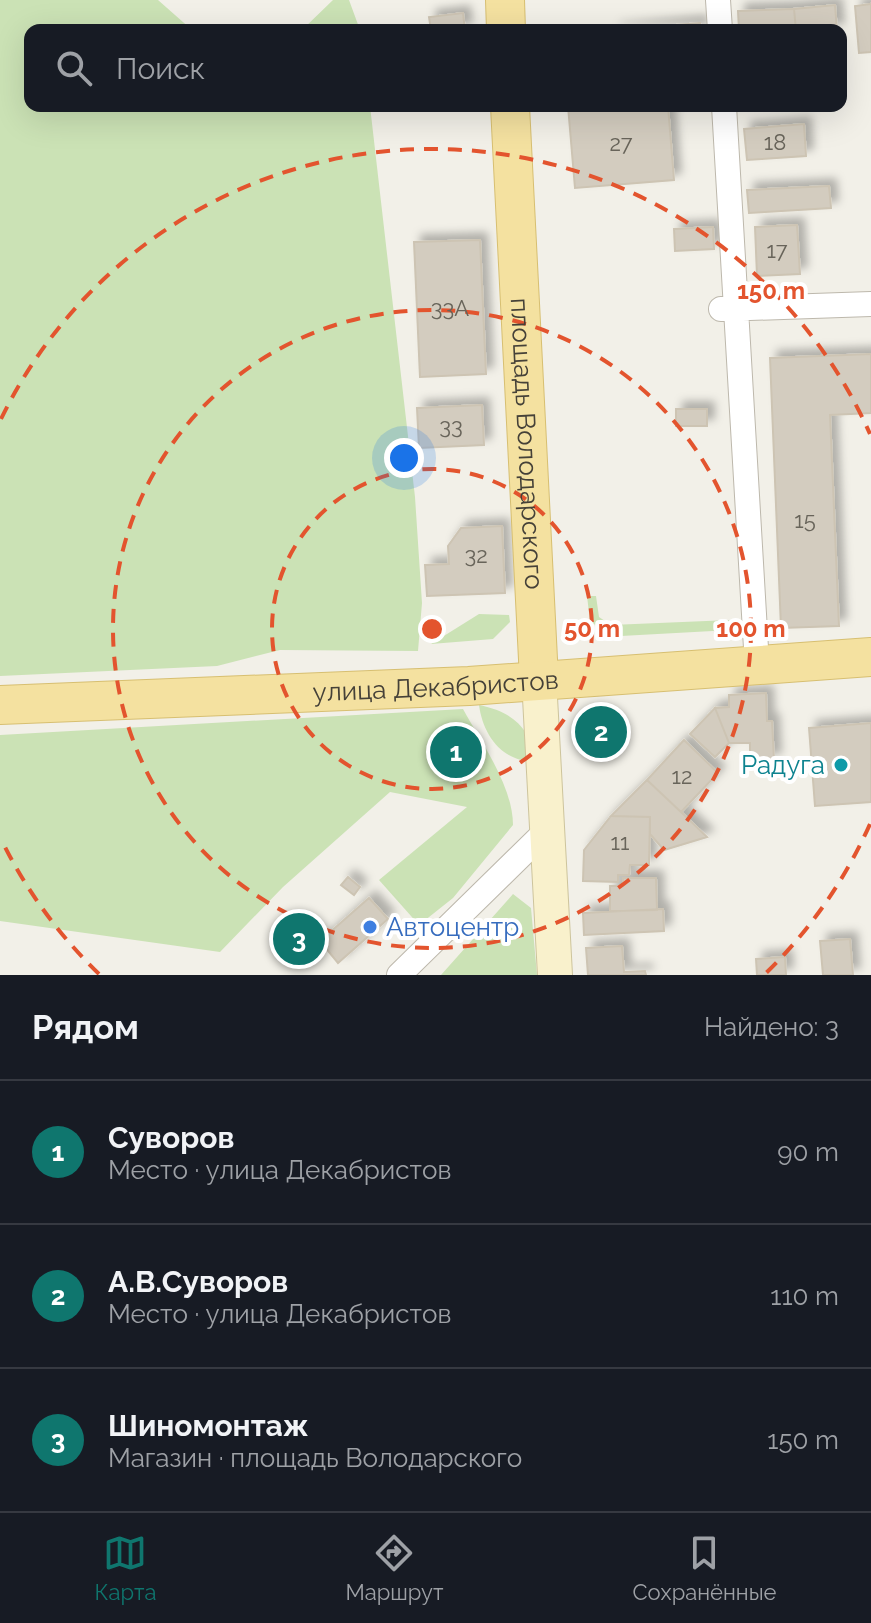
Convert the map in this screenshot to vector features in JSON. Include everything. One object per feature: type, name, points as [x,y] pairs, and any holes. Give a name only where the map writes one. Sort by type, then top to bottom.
[{"type":"main road","points":[[505,0],[506,24]]},
{"type":"main road","name":"площадь Володарского","points":[[510,112],[555,975]]},
{"type":"main road","name":"улица Декабристов","points":[[0,705],[469,686],[871,657]]},
{"type":"street","points":[[718,0],[720,24]]},
{"type":"street","points":[[724,112],[729,309],[757,665]]},
{"type":"street","points":[[729,309],[871,304]]},
{"type":"street","points":[[399,975],[546,831]]},
{"type":"green space","points":[[0,0],[158,0],[185,24],[24,24],[24,112],[371,112],[415,497],[422,603],[418,651],[280,650],[217,666],[0,676]]},
{"type":"green space","points":[[333,0],[349,0],[358,24],[308,24]]},
{"type":"green space","points":[[587,596],[596,596],[599,617],[611,625],[730,620],[731,630],[621,636],[603,631],[590,621]]},
{"type":"green space","points":[[479,614],[509,615],[510,622],[493,639],[431,644]]},
{"type":"green space","points":[[479,705],[501,712],[518,723],[534,749],[537,761],[515,758],[497,746],[485,727]]},
{"type":"green space","points":[[463,709],[502,780],[512,810],[513,825],[453,898],[419,925],[379,880],[467,807],[390,792],[283,887],[220,952],[0,921],[0,735]]},
{"type":"green space","points":[[513,894],[531,908],[537,975],[441,975]]},
{"type":"building","points":[[871,4],[871,52],[859,53],[855,6]]},
{"type":"building","points":[[835,5],[837,24],[795,24],[794,9]]},
{"type":"building","points":[[794,9],[795,24],[739,24],[738,11]]},
{"type":"building","points":[[463,13],[464,24],[430,24],[429,17]]},
{"type":"building","points":[[569,112],[668,112],[674,180],[575,188]]},
{"type":"building","points":[[804,124],[806,156],[747,160],[744,129]]},
{"type":"building","points":[[829,186],[831,208],[749,213],[747,190]]},
{"type":"building","points":[[797,225],[800,274],[757,276],[755,227]]},
{"type":"building","points":[[713,227],[714,249],[675,251],[674,229]]},
{"type":"building","points":[[480,240],[486,374],[420,377],[414,242]]},
{"type":"building","points":[[871,354],[871,413],[830,415],[839,626],[781,628],[770,358]]},
{"type":"building","points":[[482,405],[484,445],[419,448],[417,408]]},
{"type":"building","points":[[676,409],[707,409],[707,426],[676,426]]},
{"type":"building","points":[[502,526],[505,593],[427,596],[425,565],[449,564],[448,546],[461,528]]},
{"type":"building","points":[[766,693],[767,721],[772,721],[774,760],[750,760],[750,743],[729,743],[715,708],[729,707],[729,695]]},
{"type":"building","points":[[715,708],[729,743],[715,757],[690,734]]},
{"type":"building","name":"Радуга","points":[[871,723],[871,802],[815,806],[809,728]]},
{"type":"building","points":[[684,740],[718,773],[681,812],[647,780]]},
{"type":"building","points":[[647,780],[707,837],[664,850],[650,834],[650,817],[611,816]]},
{"type":"building","points":[[611,816],[650,817],[649,865],[630,865],[629,875],[618,875],[618,882],[583,881],[584,850]]},
{"type":"building","points":[[348,877],[360,887],[354,895],[341,885]]},
{"type":"building","points":[[623,878],[656,878],[657,910],[610,911],[610,886],[623,886]]},
{"type":"building","points":[[369,898],[388,919],[338,963],[320,941]]},
{"type":"building","points":[[663,909],[664,931],[584,935],[583,913]]},
{"type":"building","points":[[301,929],[309,935],[296,948],[289,942]]},
{"type":"building","points":[[850,939],[853,975],[823,975],[820,941]]},
{"type":"building","points":[[622,946],[624,972],[645,971],[646,975],[588,975],[586,948]]},
{"type":"building","points":[[785,957],[786,975],[757,975],[756,959]]},
{"type":"place","name":"А.В.Суворов","points":[[601,732]]},
{"type":"place","name":"Суворов","points":[[456,752]]},
{"type":"place","name":"Радуга","points":[[841,765]]},
{"type":"place","name":"Автоцентр","points":[[370,927]]},
{"type":"place","name":"Шиномонтаж","points":[[299,939]]}]
